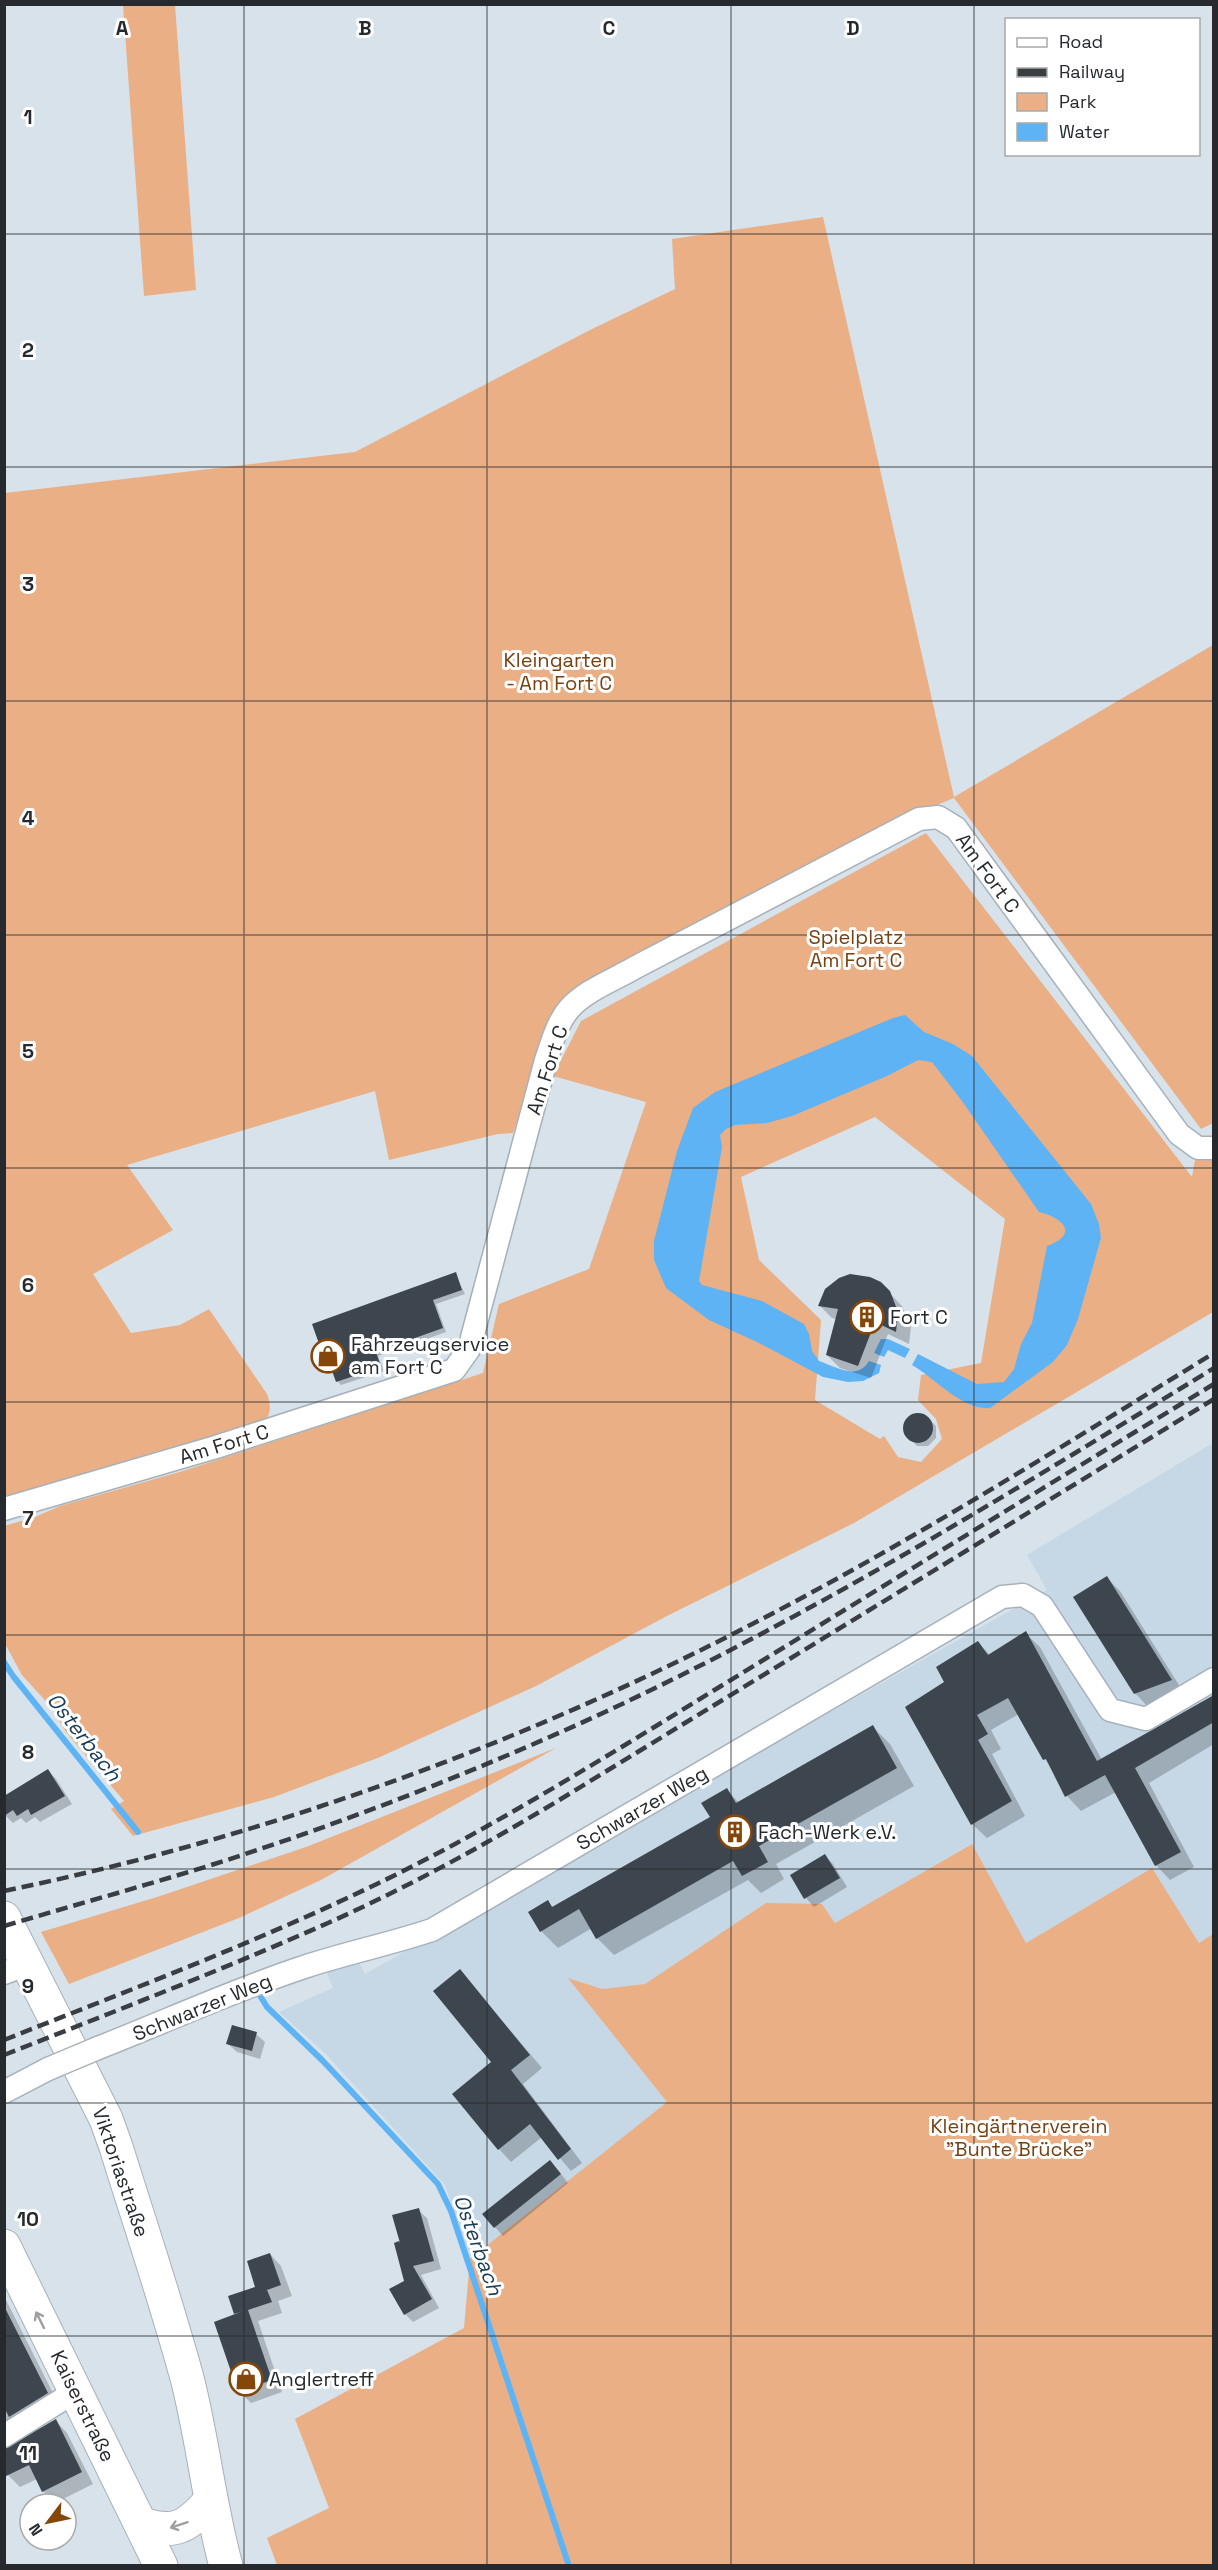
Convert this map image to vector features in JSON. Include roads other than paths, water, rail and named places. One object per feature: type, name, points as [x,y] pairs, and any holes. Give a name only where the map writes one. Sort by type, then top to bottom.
[{"type":"main road","name":"Viktoriastraße","points":[[4,1918],[16,1968],[106,2119],[116,2147],[179,2351],[201,2439],[210,2500],[226,2565]]},
{"type":"main road","name":"Kaiserstraße","points":[[4,2246],[161,2565]]},
{"type":"main road","name":"Viktoriastraße","points":[[201,2439],[226,2495],[250,2565]]},
{"type":"main road","points":[[140,2523],[158,2528],[181,2527],[195,2517],[210,2500]]},
{"type":"street","name":"Am Fort C","points":[[4,1509],[216,1447],[454,1370],[469,1349],[546,1060],[553,1039],[569,1009],[595,990],[646,962],[919,819],[938,817],[956,828],[1164,1116],[1190,1144],[1205,1150],[1214,1148]]},
{"type":"street","name":"Schwarzer Weg","points":[[4,2092],[48,2069],[303,1967],[353,1952],[389,1945],[432,1930],[1002,1597],[1023,1595],[1042,1606],[1110,1710],[1146,1719],[1214,1678]]},
{"type":"street","points":[[4,2436],[76,2391]]},
{"type":"water","points":[[905,1015],[924,1032],[953,1044],[972,1056],[1091,1204],[1099,1224],[1101,1238],[1078,1319],[1067,1345],[1053,1362],[990,1408],[980,1408],[960,1399],[912,1365],[918,1354],[977,1384],[1004,1382],[1014,1369],[1021,1344],[1032,1323],[1047,1246],[1057,1241],[1065,1232],[1061,1222],[1039,1212],[932,1062],[918,1060],[887,1076],[792,1116],[767,1123],[735,1125],[720,1135],[722,1147],[699,1281],[702,1285],[762,1301],[804,1324],[809,1334],[812,1351],[819,1361],[846,1371],[853,1371],[864,1367],[869,1361],[881,1365],[879,1373],[863,1381],[848,1382],[823,1377],[709,1320],[666,1288],[654,1260],[654,1241],[677,1151],[693,1108],[715,1092]]},
{"type":"water","points":[[881,1339],[888,1339],[910,1349],[905,1358],[888,1350],[884,1357],[874,1353]]},
{"type":"waterway","name":"Osterbach","points":[[4,1662],[138,1832]]},
{"type":"waterway","name":"Osterbach","points":[[259,1994],[267,2007],[323,2061],[438,2184],[451,2211],[569,2566]]},
{"type":"railway","points":[[4,1891],[102,1869],[295,1815],[484,1747],[577,1708],[758,1621],[874,1558],[1214,1353]]},
{"type":"railway","points":[[4,1926],[197,1869],[321,1828],[464,1773],[605,1712],[762,1634],[838,1592],[990,1504],[1214,1368]]},
{"type":"railway","points":[[4,2040],[176,1972],[289,1924],[455,1844],[611,1753],[1214,1384]]},
{"type":"railway","points":[[4,2055],[288,1940],[357,1910],[444,1866],[556,1802],[1214,1399]]},
{"type":"place","name":"Fort C","points":[[867,1317]]},
{"type":"place","name":"Fahrzeugservice am Fort C","points":[[328,1356]]},
{"type":"place","name":"Fach-Werk e.V.","points":[[735,1832]]},
{"type":"place","name":"Anglertreff","points":[[246,2379]]},
{"type":"park label","name":"Kleingarten - Am Fort C","points":[[559,672]]},
{"type":"park label","name":"Spielplatz Am Fort C","points":[[856,948]]},
{"type":"park label","name":"Kleingärtnerverein \"Bunte Brücke\"","points":[[1019,2138]]}]
